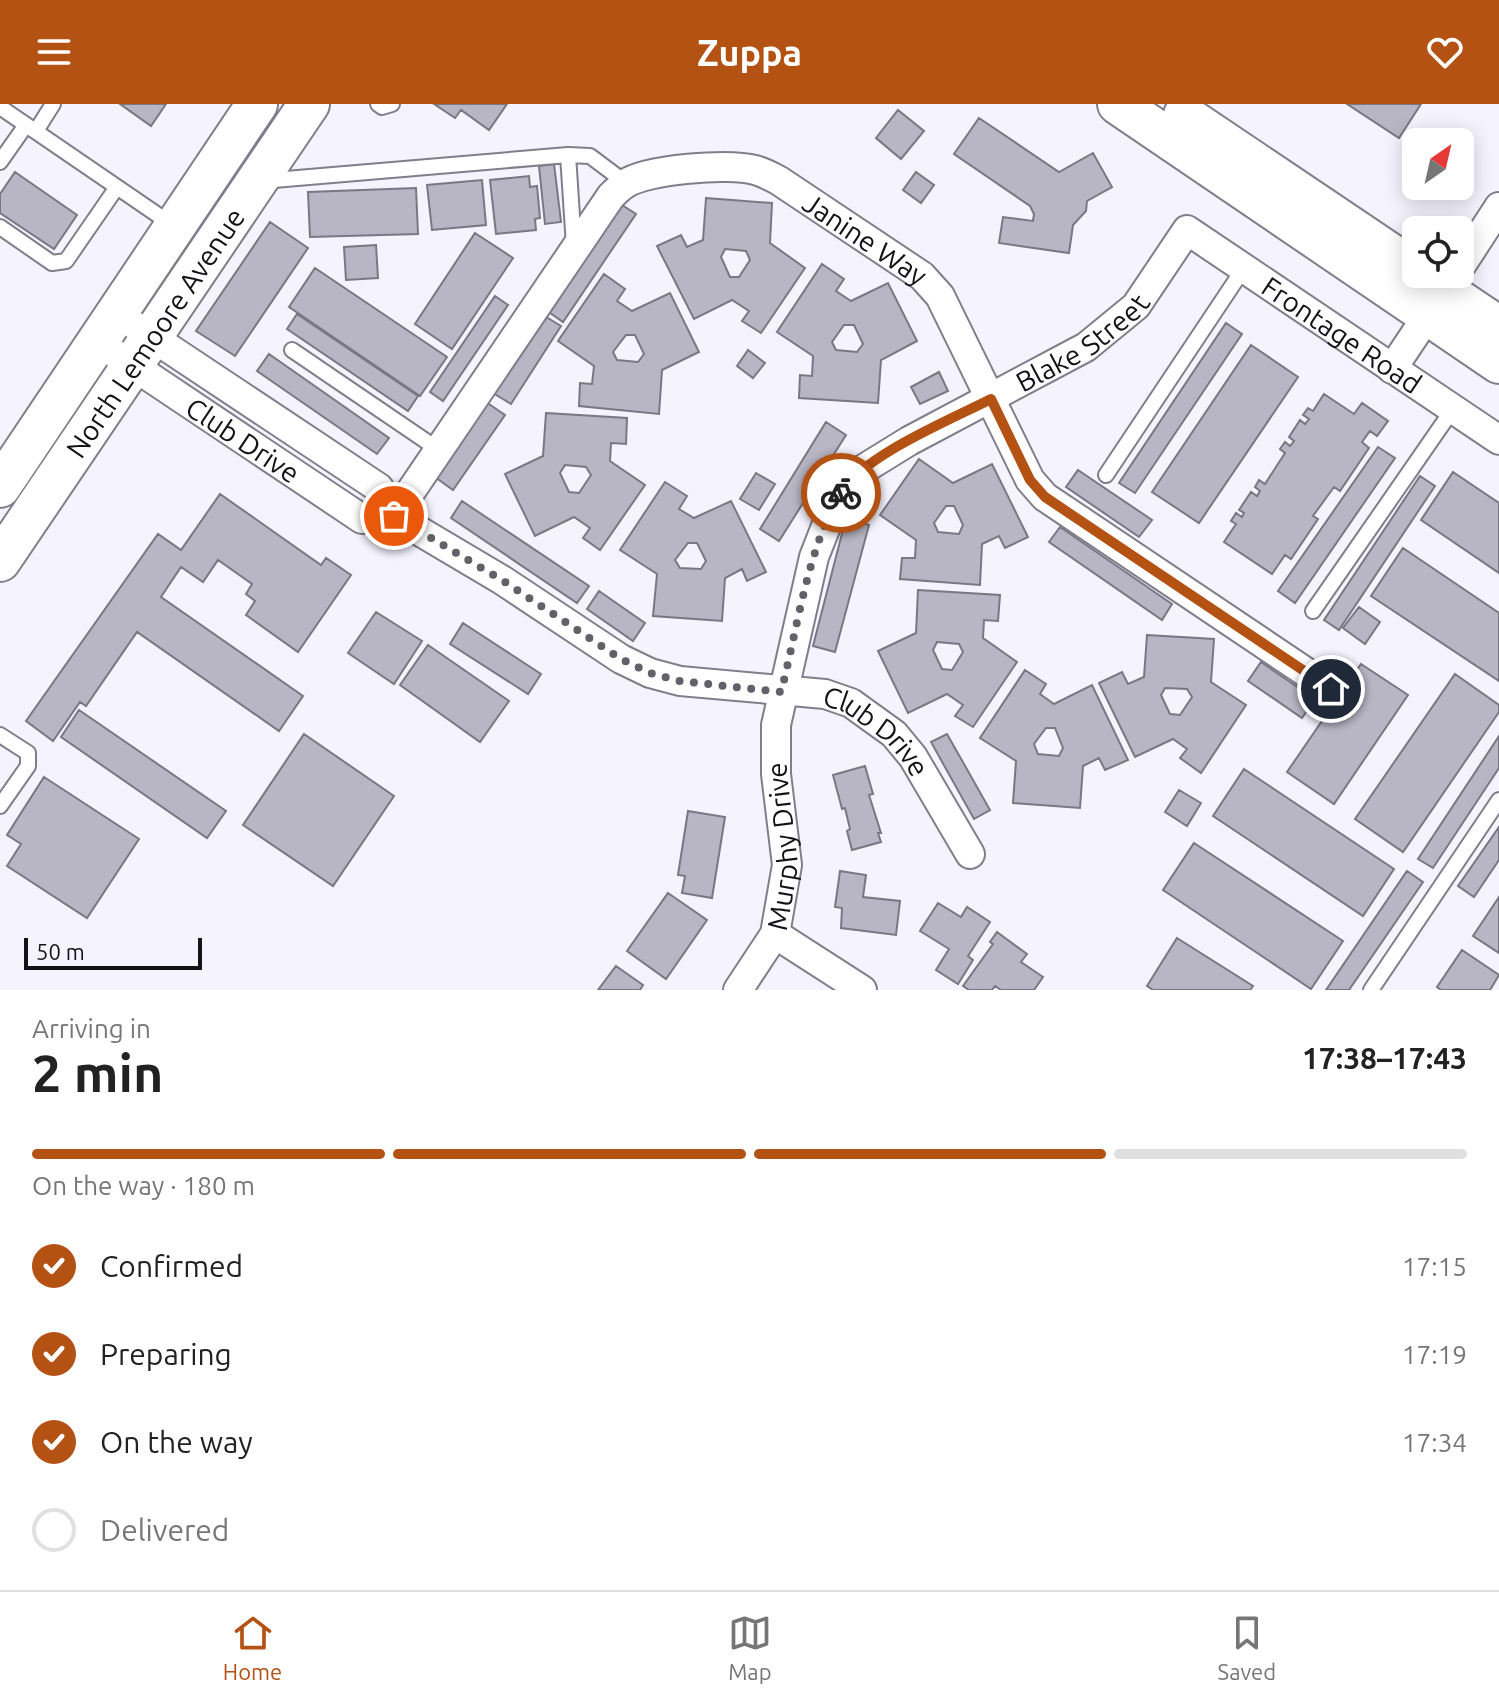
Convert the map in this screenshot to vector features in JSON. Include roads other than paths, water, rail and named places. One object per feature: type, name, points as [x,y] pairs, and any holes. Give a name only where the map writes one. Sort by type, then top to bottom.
[{"type":"main road","name":"North Lemoore Avenue","points":[[0,487],[257,104]]},
{"type":"main road","name":"North Lemoore Avenue","points":[[0,561],[309,104]]},
{"type":"main road","points":[[1118,104],[1402,262]]},
{"type":"main road","points":[[1168,104],[1402,259]]},
{"type":"main road","points":[[1442,288],[1499,363]]},
{"type":"main road","points":[[1445,288],[1499,327]]},
{"type":"street","name":"Janine Way","points":[[626,183],[642,176],[673,170],[736,167],[756,170],[778,180],[922,276],[940,296],[1030,480],[1045,497],[1331,689]]},
{"type":"street","points":[[394,516],[611,196],[626,183]]},
{"type":"street","points":[[1474,237],[1499,207]]},
{"type":"street","name":"Blake Street","points":[[781,692],[814,557],[830,512],[846,484],[862,470],[909,441],[1086,347],[1136,306],[1187,230]]},
{"type":"street","name":"Frontage Road","points":[[1187,230],[1499,440]]},
{"type":"street","points":[[1392,369],[1434,288]]},
{"type":"street","name":"Club Drive","points":[[108,328],[362,519],[394,516],[502,580],[621,659],[650,673],[680,681],[825,694],[851,703],[894,734],[930,781],[970,854]]},
{"type":"street","name":"Murphy Drive","points":[[738,990],[775,934],[787,865],[776,774],[776,725],[781,692]]},
{"type":"street","points":[[775,934],[862,990]]},
{"type":"lane","points":[[0,162],[53,104]]},
{"type":"lane","points":[[378,104],[382,107],[392,104]]},
{"type":"lane","points":[[0,107],[175,227]]},
{"type":"lane","points":[[257,181],[568,155],[590,156],[626,183]]},
{"type":"lane","points":[[568,155],[575,250]]},
{"type":"lane","points":[[0,227],[52,263],[66,261],[117,187]]},
{"type":"lane","points":[[1106,475],[1244,268]]},
{"type":"lane","points":[[292,350],[439,450]]},
{"type":"lane","points":[[1313,611],[1453,409]]},
{"type":"lane","points":[[0,735],[28,753],[28,766],[0,806]]},
{"type":"lane","points":[[1371,990],[1499,800]]}]
